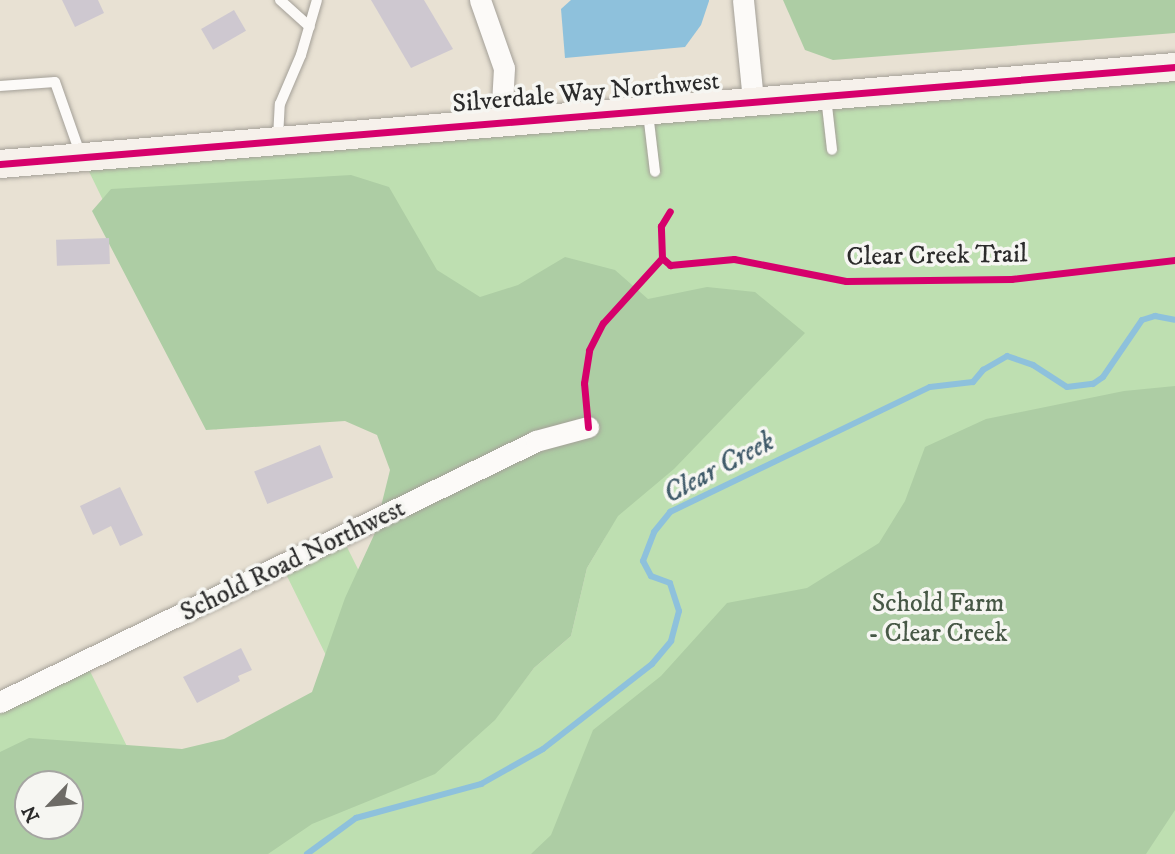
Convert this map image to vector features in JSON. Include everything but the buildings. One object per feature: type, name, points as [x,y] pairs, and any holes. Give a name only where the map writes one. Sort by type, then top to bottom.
[{"type":"main road","name":"Silverdale Way Northwest","points":[[0,164],[278,138],[1175,67]]},
{"type":"street","points":[[480,0],[504,68],[500,121]]},
{"type":"street","points":[[743,0],[753,100]]},
{"type":"street","name":"Schold Road Northwest","points":[[0,702],[536,441],[588,427]]},
{"type":"lane","points":[[280,0],[310,27]]},
{"type":"lane","points":[[278,138],[280,104],[310,27],[317,0]]},
{"type":"lane","points":[[0,86],[55,82],[82,157]]},
{"type":"lane","points":[[826,96],[832,150]]},
{"type":"lane","points":[[647,110],[655,172]]},
{"type":"green space","points":[[783,0],[1175,0],[1175,33],[833,60],[805,50]]},
{"type":"green space","points":[[1175,67],[1175,854],[186,854],[379,763],[282,566],[342,537],[438,730],[514,694],[534,668],[571,636],[587,568],[607,534],[539,395],[211,423],[82,157]]},
{"type":"green space","points":[[351,175],[389,187],[437,270],[480,297],[518,285],[565,257],[615,270],[648,299],[707,287],[755,292],[805,333],[674,469],[618,516],[587,568],[571,636],[534,668],[495,720],[435,774],[312,824],[268,854],[0,854],[0,752],[29,738],[182,749],[224,739],[312,692],[345,598],[374,535],[390,470],[377,435],[345,421],[206,430],[92,211],[111,189]]},
{"type":"green space","name":"Schold Farm - Clear Creek","points":[[1175,386],[1175,810],[1146,854],[531,854],[551,835],[593,730],[661,676],[727,603],[807,588],[879,543],[905,501],[925,447],[986,419],[1124,391]]},
{"type":"green space","points":[[85,661],[180,854],[0,854],[0,702]]},
{"type":"water","points":[[571,0],[709,1],[701,25],[685,47],[565,58],[561,9]]},
{"type":"waterway","name":"Clear Creek","points":[[307,854],[356,818],[481,784],[543,749],[652,664],[671,641],[679,611],[670,583],[651,576],[643,561],[654,532],[670,512],[930,387],[973,382],[983,370],[1007,356],[1033,365],[1067,387],[1093,384],[1103,377],[1142,320],[1155,316],[1175,320]]},
{"type":"cycle path","points":[[0,164],[1175,67]]},
{"type":"cycle path","points":[[588,427],[584,383],[589,350],[603,323],[662,258],[661,226],[670,211]]},
{"type":"cycle path","name":"Clear Creek Trail","points":[[662,258],[670,265],[734,259],[846,281],[1011,279],[1175,260]]}]
